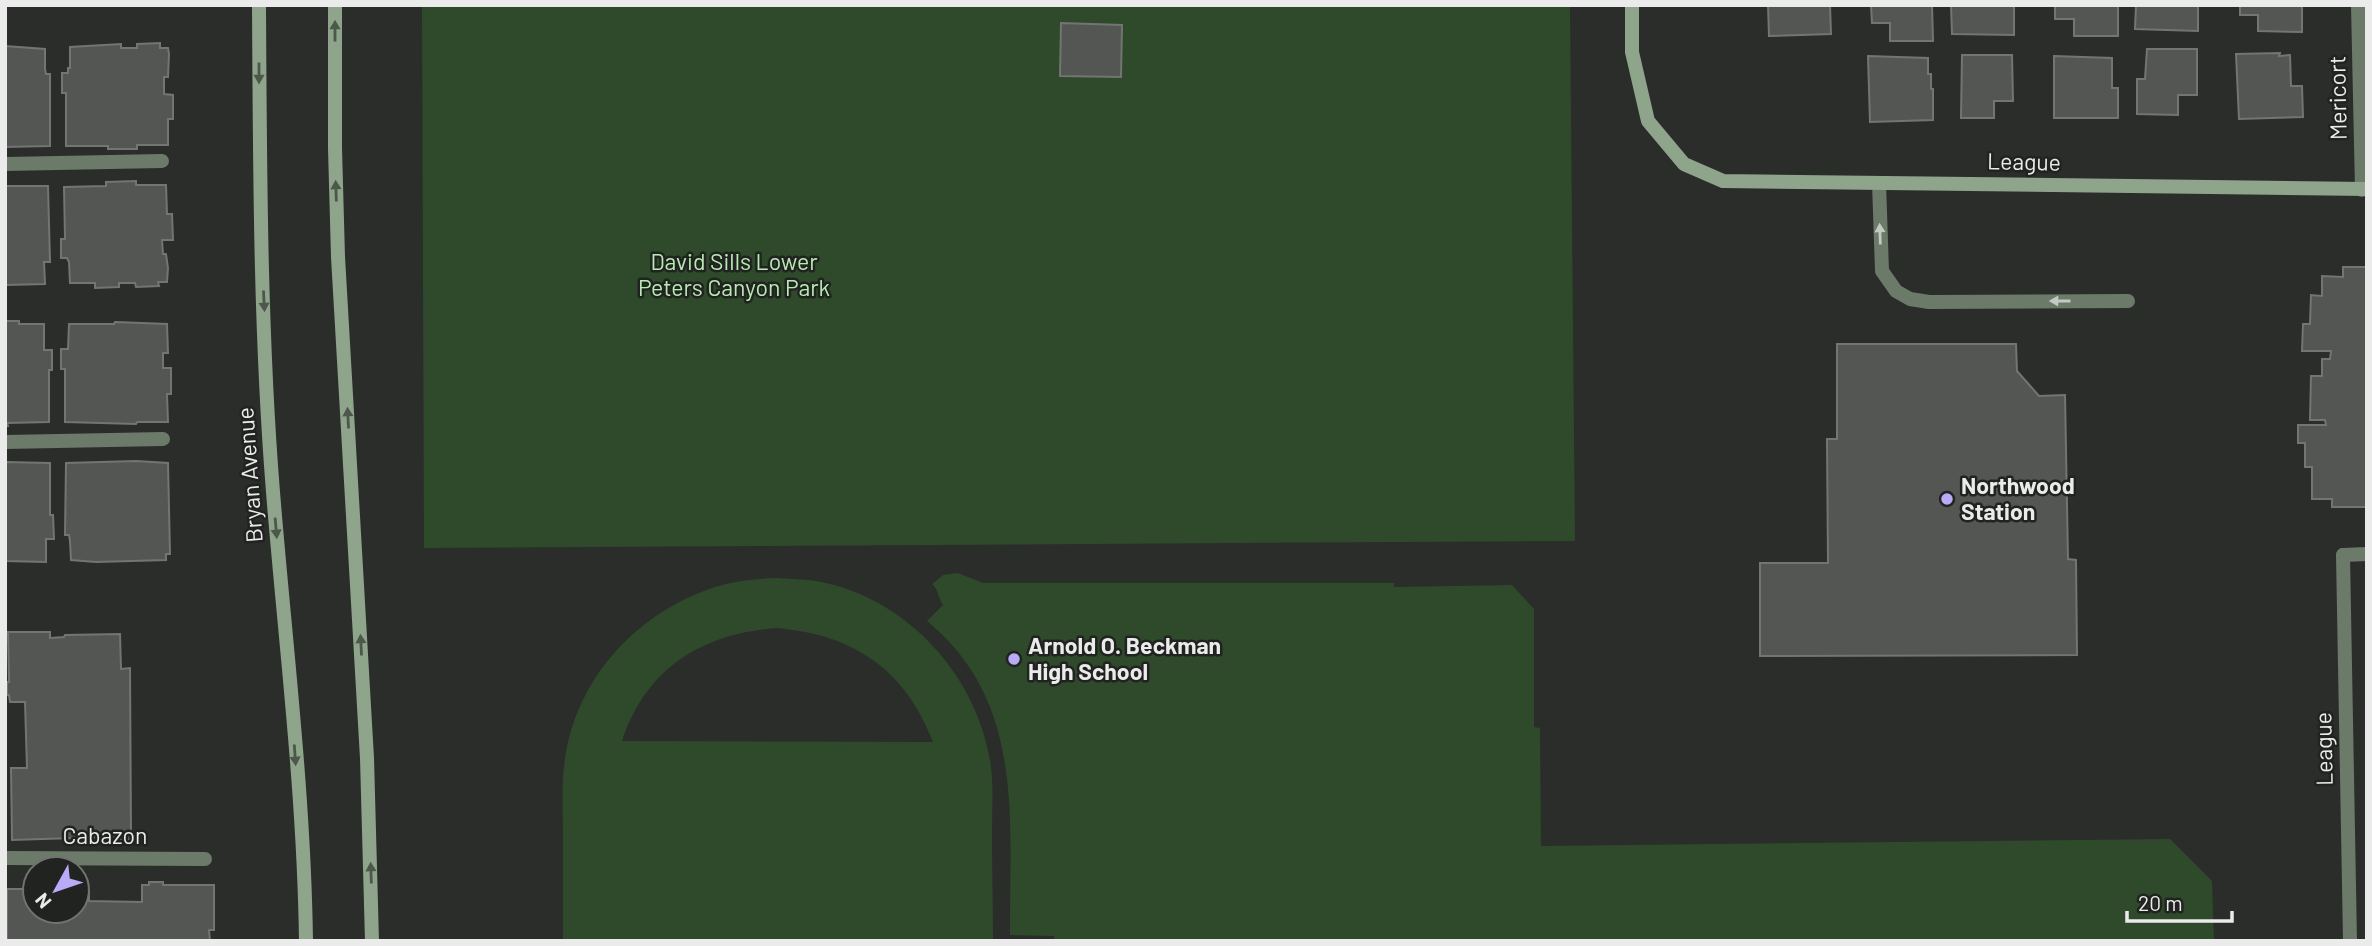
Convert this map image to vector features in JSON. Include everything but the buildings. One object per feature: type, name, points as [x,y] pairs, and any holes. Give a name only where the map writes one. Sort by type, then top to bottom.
[{"type":"main road","name":"Bryan Avenue","points":[[259,5],[260,223],[271,461],[305,897],[306,941]]},
{"type":"main road","points":[[335,5],[338,257],[367,758],[372,941]]},
{"type":"main road","name":"League","points":[[1632,5],[1632,52],[1648,121],[1684,164],[1723,181],[2365,190]]},
{"type":"street","name":"Mericort","points":[[2358,5],[2365,190]]},
{"type":"street","points":[[5,164],[162,161]]},
{"type":"street","points":[[1879,183],[1882,271],[1896,291],[1910,299],[1929,302],[2128,301]]},
{"type":"street","points":[[5,442],[163,439]]},
{"type":"street","name":"League","points":[[2350,941],[2343,555],[2367,554]]},
{"type":"street","name":"Cabazon","points":[[5,858],[205,859]]},
{"type":"green space","name":"David Sills Lower Peters Canyon Park","points":[[422,5],[1570,5],[1575,541],[424,548]]},
{"type":"green space","points":[[958,573],[983,583],[1394,583],[1394,587],[1512,585],[1534,609],[1534,727],[1540,728],[1541,846],[2170,839],[2212,881],[2214,941],[1054,941],[1054,936],[1010,935],[1009,807],[997,726],[982,688],[959,653],[927,621],[943,605],[932,584],[943,575]]},
{"type":"green space","points":[[777,578],[809,580],[842,587],[874,601],[902,618],[928,641],[950,667],[968,696],[982,727],[991,769],[993,941],[563,941],[562,796],[565,759],[571,730],[596,678],[613,654],[633,634],[682,601],[726,584]],"holes":[[[777,628],[830,638],[853,648],[892,676],[908,694],[933,742],[622,741],[646,693],[662,674],[681,659],[702,647],[750,632]]]},
{"type":"place","name":"Northwood Station","points":[[1947,499]]},
{"type":"place","name":"Arnold O. Beckman High School","points":[[1014,659]]}]
